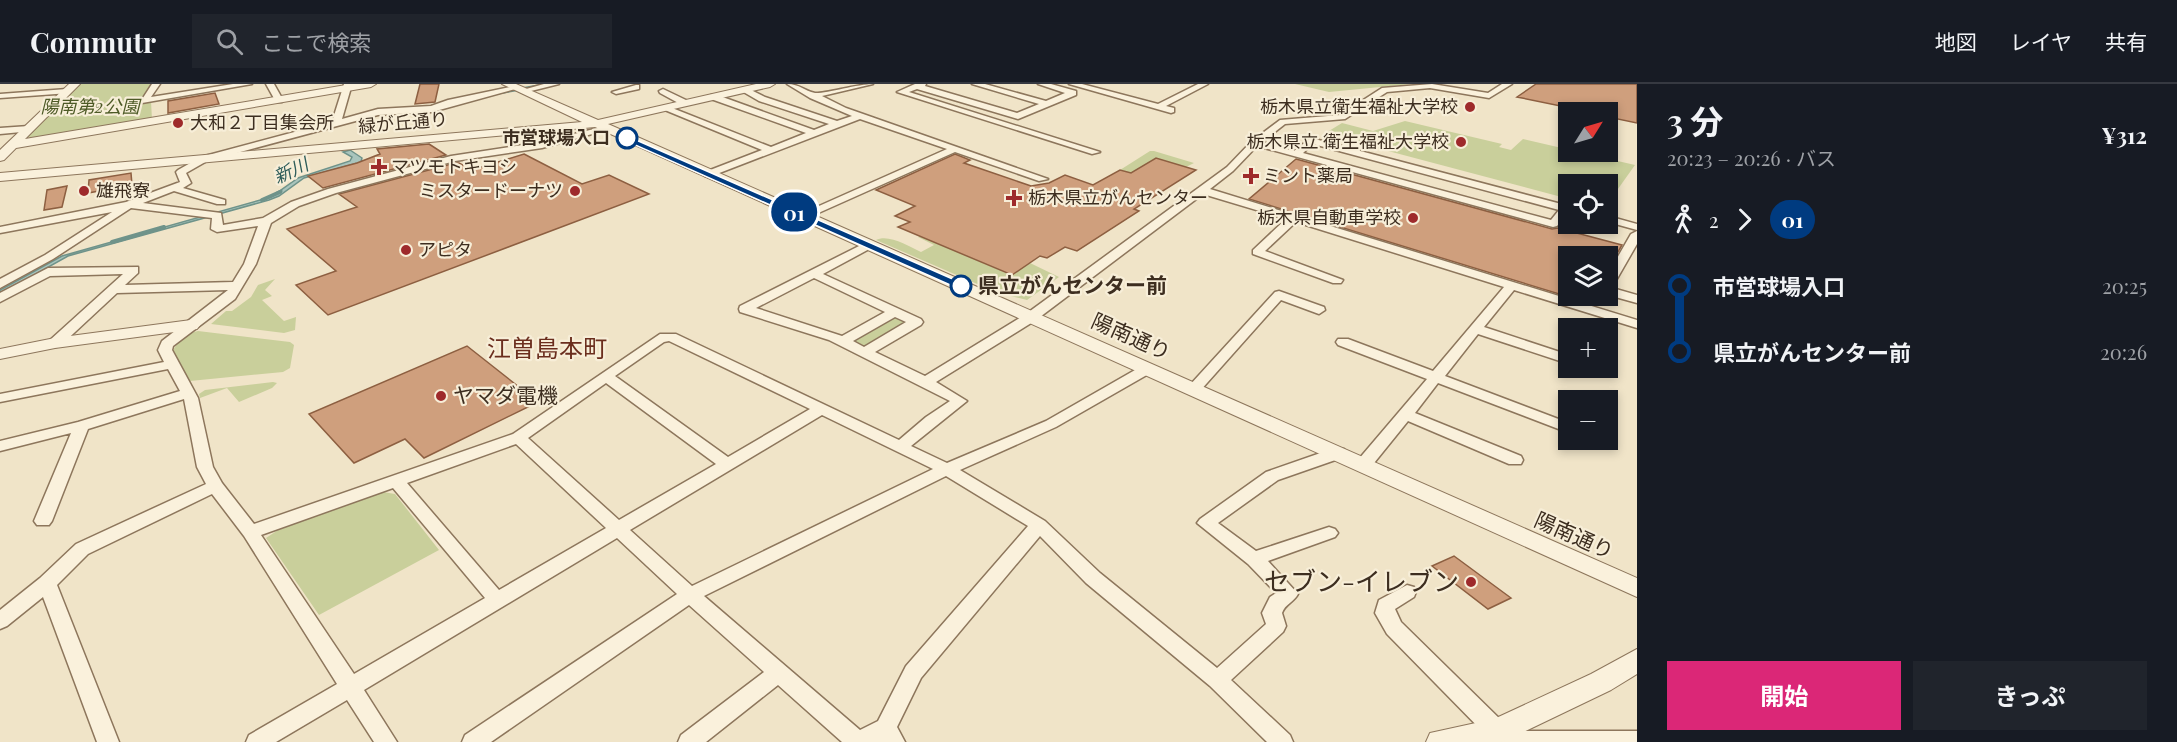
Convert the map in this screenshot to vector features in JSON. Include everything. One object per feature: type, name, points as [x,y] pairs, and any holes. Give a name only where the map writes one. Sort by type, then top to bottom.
[{"type":"street","points":[[0,109],[29,84]]},
{"type":"street","points":[[156,84],[145,101],[248,84]]},
{"type":"street","points":[[270,84],[279,100]]},
{"type":"street","points":[[13,145],[279,100],[347,86],[371,84]]},
{"type":"street","points":[[0,230],[129,205],[186,183],[181,172],[204,159],[336,123],[378,112],[432,109],[513,86],[555,84]]},
{"type":"street","name":"緑が丘通り","points":[[0,177],[600,126],[749,87],[770,84]]},
{"type":"street","points":[[791,84],[859,116],[1043,178]]},
{"type":"street","points":[[813,96],[869,84]]},
{"type":"street","points":[[943,84],[1032,110]]},
{"type":"street","points":[[976,84],[1047,104]]},
{"type":"street","points":[[1010,84],[1060,98]]},
{"type":"street","points":[[1042,84],[1073,93],[1018,116],[920,85],[901,92],[1095,152]]},
{"type":"street","points":[[1073,84],[1171,110]]},
{"type":"street","points":[[1158,107],[1204,84]]},
{"type":"street","points":[[926,382],[1031,317],[1202,190],[1230,168],[1255,143],[1284,121],[1342,117],[1387,90],[1428,86],[1489,96],[1508,84]]},
{"type":"street","points":[[336,123],[347,86]]},
{"type":"street","name":"陽南通り","points":[[513,86],[1637,588]]},
{"type":"street","points":[[618,89],[636,87]]},
{"type":"street","points":[[749,87],[762,99],[837,124]]},
{"type":"street","points":[[0,96],[71,88]]},
{"type":"street","points":[[0,158],[71,88]]},
{"type":"street","points":[[663,91],[685,103]]},
{"type":"street","points":[[714,96],[813,133]]},
{"type":"street","points":[[664,108],[770,150]]},
{"type":"street","points":[[709,174],[859,116]]},
{"type":"street","points":[[0,284],[49,257],[129,205],[218,215],[217,229],[267,221],[295,204],[323,195],[454,158],[542,145],[600,126]]},
{"type":"street","points":[[0,131],[29,129]]},
{"type":"street","points":[[1296,153],[1311,141],[1558,205]]},
{"type":"street","points":[[1255,143],[1554,224],[1558,219]]},
{"type":"street","points":[[805,216],[954,149]]},
{"type":"street","points":[[173,188],[221,202]]},
{"type":"street","points":[[1202,190],[1637,324]]},
{"type":"street","points":[[1294,218],[1257,252],[1337,280]]},
{"type":"street","points":[[267,221],[250,264],[231,296],[167,344],[165,350],[188,393],[205,467],[215,486],[250,532],[386,742]]},
{"type":"street","points":[[1618,222],[1637,227]]},
{"type":"street","points":[[1618,267],[1637,234]]},
{"type":"street","points":[[869,245],[745,309],[843,341],[960,401],[931,420],[900,447]]},
{"type":"street","points":[[0,298],[48,272],[134,270],[55,343]]},
{"type":"street","points":[[814,274],[916,322],[865,352]]},
{"type":"street","points":[[1364,465],[1512,285]]},
{"type":"street","points":[[114,289],[237,286]]},
{"type":"street","points":[[1618,294],[1637,299]]},
{"type":"street","points":[[1194,389],[1280,295],[1319,310]]},
{"type":"street","points":[[1593,310],[1596,306]]},
{"type":"street","points":[[843,341],[895,312]]},
{"type":"street","points":[[0,354],[55,343],[191,325]]},
{"type":"street","points":[[1476,329],[1558,356]]},
{"type":"street","points":[[250,532],[518,438],[660,338],[671,337],[947,469],[1039,525],[1094,578],[1217,680],[1282,742]]},
{"type":"street","points":[[1343,342],[1558,424]]},
{"type":"street","points":[[0,398],[173,364]]},
{"type":"street","points":[[473,742],[690,595],[947,469],[1051,424],[1147,369]]},
{"type":"street","points":[[606,376],[726,464]]},
{"type":"street","points":[[0,446],[82,426],[188,393]]},
{"type":"street","points":[[257,742],[820,410]]},
{"type":"street","points":[[1405,414],[1515,460]]},
{"type":"street","points":[[43,521],[82,426]]},
{"type":"street","points":[[518,438],[690,595],[858,742],[890,735],[913,672],[1039,525]]},
{"type":"street","points":[[1217,680],[1276,626],[1272,613],[1276,602],[1289,594],[1254,559],[1206,523],[1272,477],[1338,453]]},
{"type":"street","points":[[396,481],[497,600]]},
{"type":"street","points":[[0,621],[47,583],[82,549],[215,486]]},
{"type":"street","points":[[1254,559],[1329,532]]},
{"type":"street","points":[[47,583],[108,742]]},
{"type":"street","points":[[1407,592],[1386,605],[1385,613],[1394,628],[1497,731],[1523,741],[1636,741]]},
{"type":"street","points":[[1440,742],[1497,731],[1601,682],[1637,660]]},
{"type":"street","points":[[689,742],[778,672]]},
{"type":"green space","name":"陽南第2公園","points":[[80,84],[152,84],[140,102],[151,101],[152,120],[34,140],[27,136]]},
{"type":"green space","points":[[1295,84],[1411,84],[1329,92]]},
{"type":"green space","points":[[1405,121],[1502,144],[1499,147],[1511,150],[1523,139],[1558,147],[1558,162],[1618,161],[1635,165],[1618,189],[1618,174],[1558,174],[1558,196],[1324,134],[1342,123],[1373,131]]},
{"type":"green space","points":[[1150,151],[1194,163],[1186,167],[1156,159],[1131,173],[1120,170]]},
{"type":"green space","points":[[918,237],[1011,275],[1030,263],[1059,277],[1027,300],[998,293],[876,240],[887,238],[921,252],[934,245]]},
{"type":"green space","points":[[275,279],[265,290],[272,296],[262,300],[284,321],[296,317],[295,330],[284,333],[211,324],[226,311],[232,311],[251,297],[258,285]]},
{"type":"green space","points":[[893,316],[898,316],[908,323],[867,347],[852,342],[852,339]]},
{"type":"green space","points":[[198,331],[290,342],[294,345],[290,368],[283,372],[190,381],[172,352],[182,338]]},
{"type":"green space","points":[[277,383],[272,388],[239,402],[227,388],[200,398],[199,394],[205,390]]},
{"type":"green space","points":[[383,492],[395,494],[439,550],[319,615],[266,538],[278,530]]},
{"type":"water","points":[[350,150],[362,158],[361,162],[304,178],[279,196],[269,200],[68,256],[0,294],[0,290],[62,256],[271,197],[298,178],[350,161],[352,157],[343,152]]},
{"type":"building","points":[[420,84],[439,84],[435,102],[415,104]]},
{"type":"building","points":[[1536,84],[1637,84],[1637,123],[1618,119],[1618,102],[1558,102],[1558,105],[1517,97]]},
{"type":"building","points":[[215,93],[219,104],[168,113],[168,101]]},
{"type":"building","name":"マツモトキヨシ","points":[[429,144],[446,155],[323,188],[308,176],[357,163],[380,154],[377,149]]},
{"type":"building","name":"アピタ","points":[[524,154],[582,184],[609,175],[649,194],[328,315],[296,285],[336,271],[287,229],[357,207],[339,194],[455,163],[472,170]]},
{"type":"building","name":"栃木県立がんセンター","points":[[955,154],[970,160],[964,163],[1031,186],[1049,183],[1065,175],[1093,185],[1120,170],[1131,173],[1156,158],[1196,170],[1134,209],[1139,211],[1077,251],[1065,247],[1047,258],[1040,256],[1012,275],[898,227],[910,222],[895,216],[915,206],[876,190]]},
{"type":"building","name":"栃木県自動車学校","points":[[1296,159],[1552,229],[1558,228],[1558,234],[1581,234],[1622,245],[1618,252],[1618,246],[1558,246],[1558,294],[1249,199]]},
{"type":"building","points":[[131,173],[132,185],[88,193],[89,180]]},
{"type":"building","points":[[67,186],[62,207],[44,210],[47,190]]},
{"type":"building","name":"ヤマダ電機","points":[[467,346],[538,402],[424,458],[405,439],[354,463],[309,414]]},
{"type":"building","name":"セブン-イレブン","points":[[1454,556],[1511,598],[1488,609],[1432,566]]},
{"type":"waterway","name":"新川","points":[[498,93],[549,84]]},
{"type":"waterway","name":"新川","points":[[277,193],[281,191]]},
{"type":"waterway","name":"新川","points":[[262,200],[280,192]]},
{"type":"waterway","name":"新川","points":[[112,242],[164,227]]},
{"type":"bus line","name":"01","points":[[627,138],[961,286]]},
{"type":"place","name":"栃木県立衛生福祉大学校","points":[[1470,107]]},
{"type":"place","name":"大和２丁目集会所","points":[[178,123]]},
{"type":"place","name":"市営球場入口","points":[[627,138]]},
{"type":"place","name":"栃木県立 衛生福祉大学校","points":[[1461,142]]},
{"type":"place","name":"マツモトキヨシ","points":[[379,167]]},
{"type":"place","name":"ミント薬局","points":[[1251,176]]},
{"type":"place","name":"雄飛寮","points":[[84,191]]},
{"type":"place","name":"ミスタードーナツ","points":[[575,191]]},
{"type":"place","name":"栃木県立がんセンター","points":[[1014,198]]},
{"type":"place","name":"栃木県自動車学校","points":[[1413,218]]},
{"type":"place","name":"アピタ","points":[[406,250]]},
{"type":"place","name":"県立がんセンター前","points":[[961,286]]},
{"type":"place","name":"ヤマダ電機","points":[[441,396]]},
{"type":"place","name":"セブン-イレブン","points":[[1471,582]]},
{"type":"district","name":"江曽島本町","points":[[547,349]]}]
